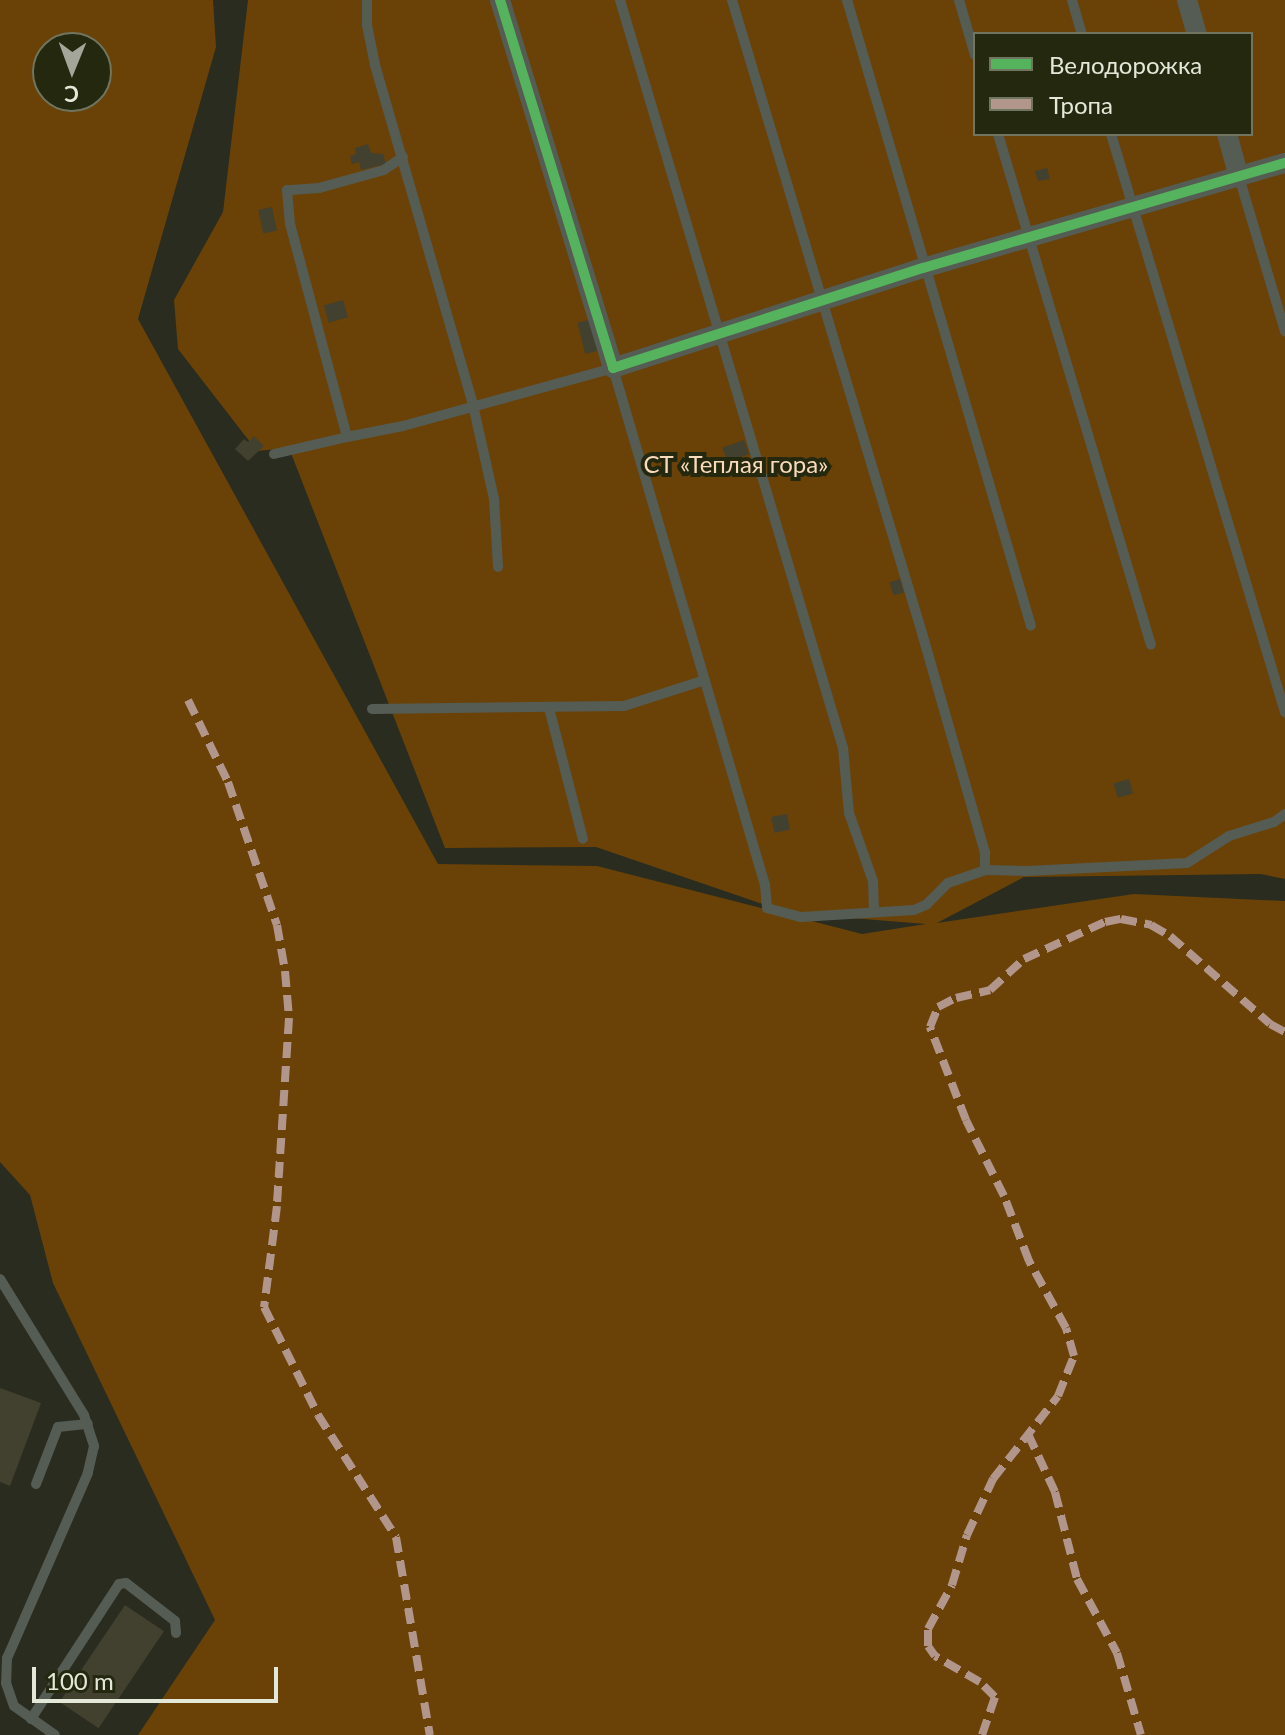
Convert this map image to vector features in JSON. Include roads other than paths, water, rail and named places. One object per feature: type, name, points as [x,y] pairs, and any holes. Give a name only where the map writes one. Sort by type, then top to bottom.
[{"type":"street","points":[[500,0],[613,368],[923,268],[1285,163]]},
{"type":"street","points":[[1187,0],[1196,32]]},
{"type":"street","points":[[1228,136],[1239,177]]},
{"type":"lane","points":[[367,0],[367,25],[375,65],[473,405],[494,499],[498,567]]},
{"type":"lane","points":[[620,0],[843,748],[849,813],[873,881],[874,912]]},
{"type":"lane","points":[[732,0],[824,300],[985,852],[985,870]]},
{"type":"lane","points":[[847,0],[923,268],[1031,626]]},
{"type":"lane","points":[[959,0],[973,48]]},
{"type":"lane","points":[[1072,0],[1081,32]]},
{"type":"lane","points":[[999,136],[1151,645]]},
{"type":"lane","points":[[1112,136],[1285,712]]},
{"type":"lane","points":[[347,437],[290,224],[287,190],[319,188],[384,170],[403,157]]},
{"type":"lane","points":[[1239,177],[1285,331]]},
{"type":"lane","points":[[274,454],[613,368],[765,885],[767,908],[801,917],[914,910],[926,905],[948,883],[985,870],[1027,871],[1187,863],[1229,836],[1274,822],[1285,814]]},
{"type":"lane","points":[[372,709],[624,706],[705,680]]},
{"type":"lane","points":[[549,708],[583,839]]},
{"type":"lane","points":[[0,1279],[88,1424],[94,1446],[88,1473],[7,1658],[6,1683],[14,1706],[55,1735]]},
{"type":"lane","points":[[36,1484],[58,1427],[88,1424]]},
{"type":"lane","points":[[31,1719],[119,1584],[126,1583],[175,1621],[176,1633]]},
{"type":"park label","name":"СТ «Теплая гора»","points":[[736,464]]}]
